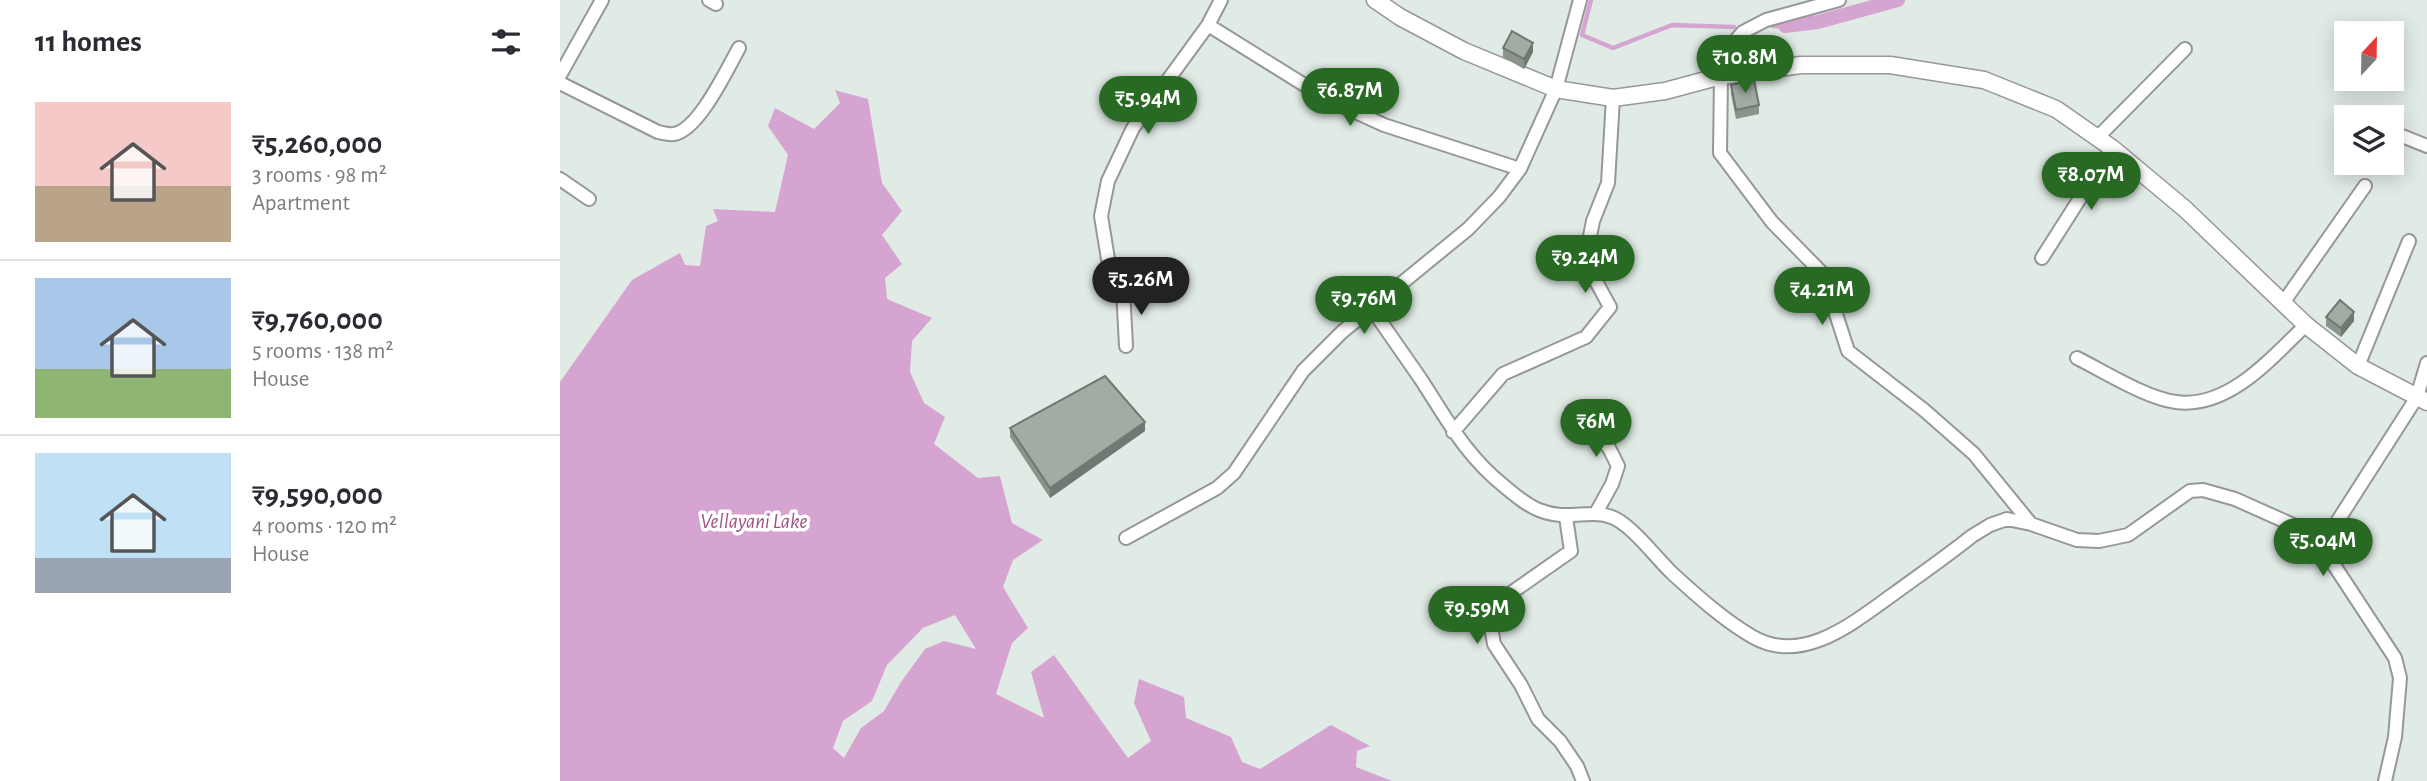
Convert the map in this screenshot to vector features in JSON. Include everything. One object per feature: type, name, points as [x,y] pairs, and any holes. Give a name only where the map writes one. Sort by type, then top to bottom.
[{"type":"street","points":[[560,75],[602,0]]},
{"type":"street","points":[[1126,346],[1123,289],[1108,259],[1101,216],[1108,181],[1133,128],[1208,25],[1221,0]]},
{"type":"street","points":[[1375,0],[1399,17],[1464,51],[1556,89],[1614,98],[1665,91],[1721,76],[1801,65],[1890,65],[1984,80],[2056,109],[2112,148],[2185,209],[2306,325],[2358,366],[2422,400]]},
{"type":"street","points":[[1126,538],[1188,506],[1217,488],[1234,473],[1303,371],[1342,332],[1468,229],[1499,197],[1520,169],[1556,89],[1580,0]]},
{"type":"street","points":[[1839,0],[1766,20],[1743,33],[1728,49],[1721,76],[1720,153],[1772,222],[1823,274],[1848,351],[1924,410],[1974,454],[2031,524]]},
{"type":"street","points":[[1208,25],[1327,99],[1384,125],[1520,169]]},
{"type":"street","points":[[560,83],[658,132],[673,135],[686,129],[700,113],[739,48]]},
{"type":"street","points":[[2097,138],[2185,49]]},
{"type":"street","points":[[1453,432],[1503,374],[1586,337],[1611,307],[1585,261],[1593,220],[1608,183],[1614,98]]},
{"type":"street","points":[[2404,137],[2427,146]]},
{"type":"street","points":[[2042,258],[2112,148]]},
{"type":"street","points":[[560,180],[589,198]]},
{"type":"street","points":[[2283,303],[2365,186]]},
{"type":"street","points":[[2358,366],[2409,241]]},
{"type":"street","points":[[1372,309],[1453,432],[1482,468],[1518,498],[1538,510],[1566,517],[1604,513],[1625,525],[1673,574],[1753,638],[1779,647],[1808,644],[1836,634],[1972,536],[2007,519],[2031,524],[2077,540],[2099,541],[2128,535],[2190,491],[2203,490],[2235,499],[2329,541]]},
{"type":"street","points":[[2077,358],[2148,393],[2174,402],[2197,403],[2226,392],[2257,371],[2306,325]]},
{"type":"street","points":[[2385,781],[2395,737],[2400,678],[2395,658],[2332,562],[2329,541],[2337,522],[2422,400],[2427,363]]},
{"type":"street","points":[[1572,411],[1609,448],[1618,466],[1612,484],[1596,513]]},
{"type":"street","points":[[1566,517],[1571,551],[1488,609],[1494,644],[1521,685],[1538,719],[1560,741],[1577,766],[1583,781]]},
{"type":"water","name":"Vellayani Lake","points":[[835,90],[868,99],[882,183],[902,211],[882,235],[902,264],[885,278],[887,299],[932,318],[912,341],[910,372],[924,403],[945,417],[934,444],[978,478],[1000,476],[1012,523],[1043,540],[1013,560],[1003,587],[1028,628],[1012,643],[996,694],[1044,718],[1031,672],[1054,655],[1128,758],[1151,741],[1134,703],[1139,679],[1184,697],[1186,718],[1231,737],[1242,762],[1260,769],[1331,725],[1370,746],[1357,751],[1356,767],[1392,781],[560,781],[560,382],[632,280],[680,253],[685,265],[700,266],[706,226],[718,221],[713,209],[775,212],[788,155],[768,126],[775,108],[814,129],[840,103]],"holes":[[[955,615],[976,649],[944,641],[925,649],[884,711],[861,728],[844,758],[833,748],[843,721],[872,701],[887,665],[923,628]]]},
{"type":"building","points":[[1512,31],[1533,43],[1524,59],[1503,48]]},
{"type":"building","points":[[1754,80],[1759,105],[1736,110],[1731,85]]},
{"type":"building","points":[[2340,300],[2354,312],[2341,328],[2326,317]]},
{"type":"building","points":[[1105,376],[1145,422],[1050,488],[1010,428]]},
{"type":"waterway","points":[[1591,0],[1582,35],[1613,48],[1672,25],[1734,27]]},
{"type":"waterway","points":[[1785,26],[1818,22],[1898,0]]},
{"type":"waterway","points":[[1773,26],[1785,26]]}]
